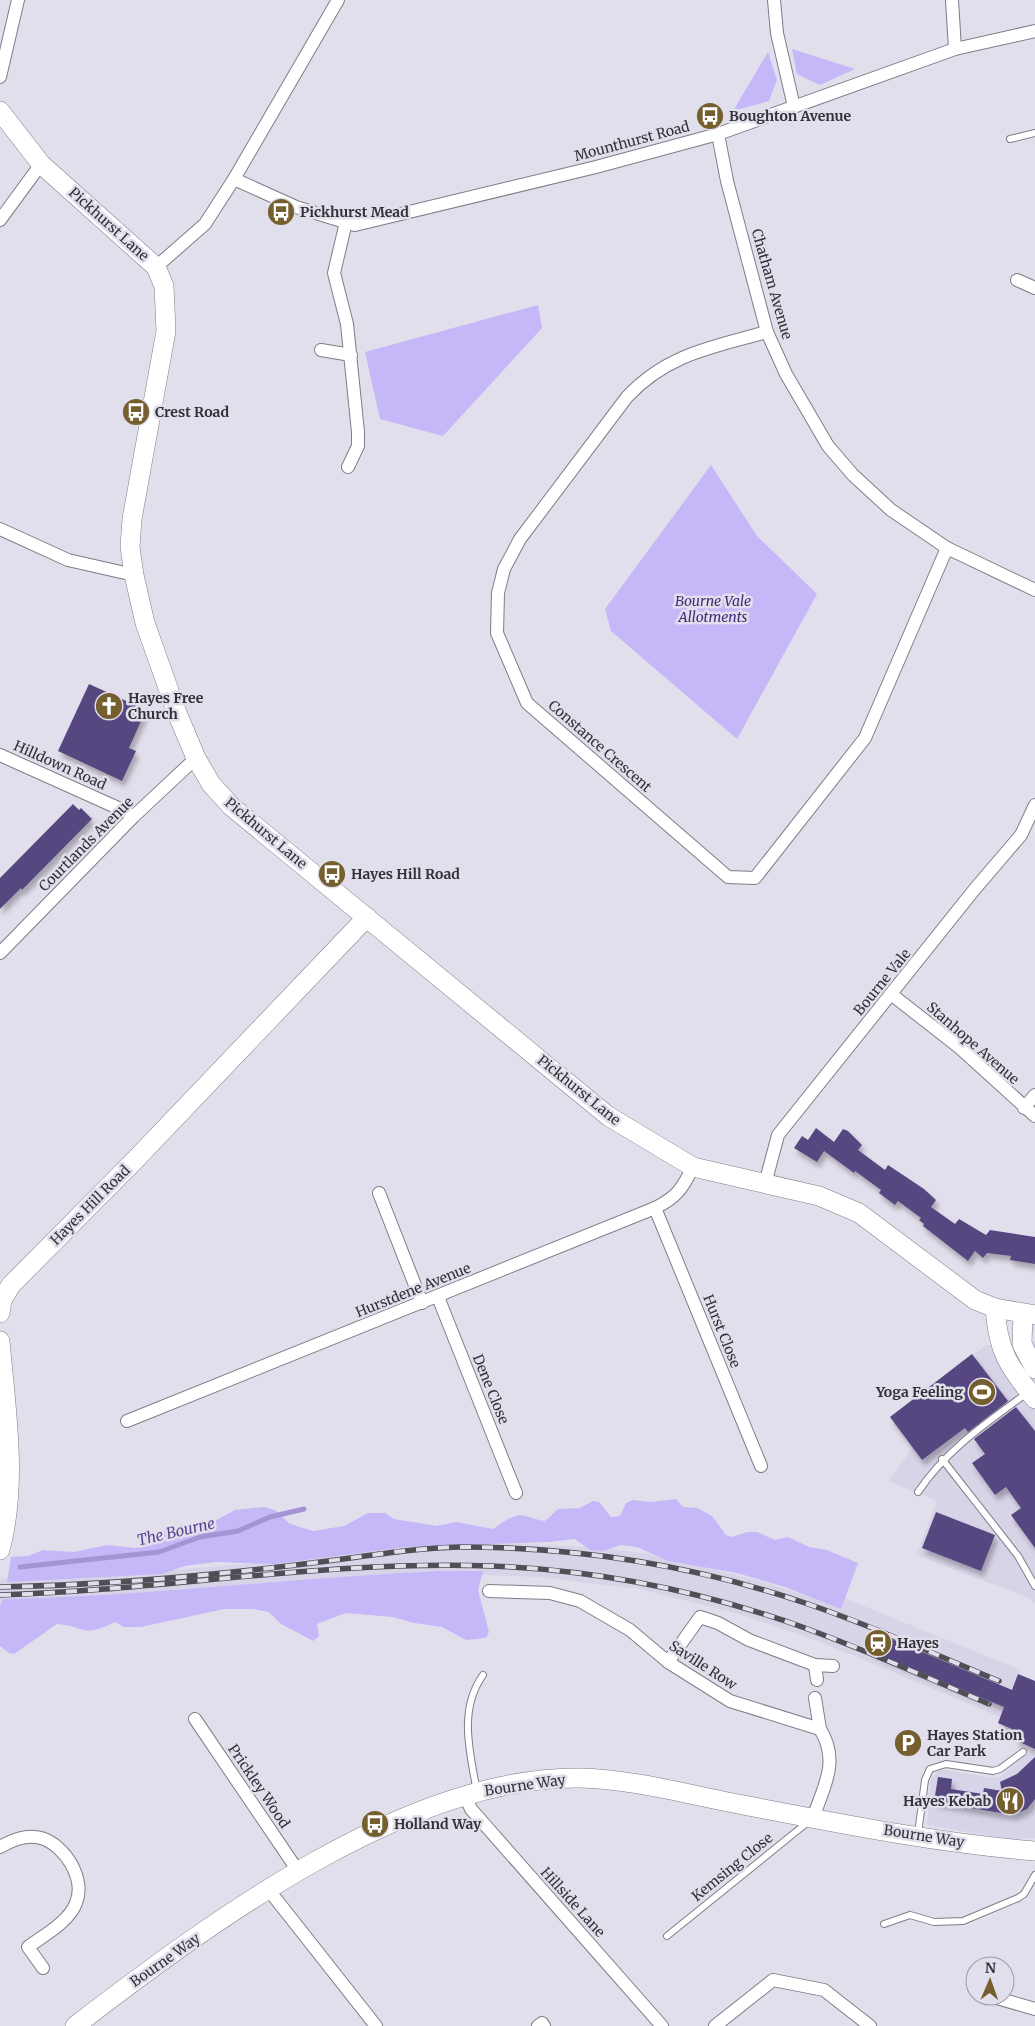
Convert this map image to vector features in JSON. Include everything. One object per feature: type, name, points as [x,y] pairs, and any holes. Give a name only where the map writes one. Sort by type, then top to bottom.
[{"type":"street","points":[[0,77],[18,0]]},
{"type":"street","points":[[156,267],[205,224],[234,179],[338,0]]},
{"type":"street","points":[[774,0],[777,33],[794,108]]},
{"type":"street","points":[[952,0],[955,49]]},
{"type":"street","name":"Mounthurst Road","points":[[234,179],[296,207],[355,225],[587,169],[718,134],[955,49],[1035,31]]},
{"type":"street","name":"Pickhurst Lane","points":[[0,111],[41,164],[156,267],[164,286],[166,331],[132,519],[130,547],[145,623],[196,758],[211,784],[232,807],[608,1116],[692,1167],[819,1196],[859,1213],[975,1300],[995,1308],[1029,1315]]},
{"type":"street","name":"Chatham Avenue","points":[[718,134],[727,181],[767,332],[786,374],[828,446],[854,475],[891,510],[947,548],[1035,590]]},
{"type":"street","points":[[0,220],[41,164]]},
{"type":"street","points":[[346,222],[334,273],[347,324],[358,446],[348,467]]},
{"type":"street","points":[[1017,280],[1035,288]]},
{"type":"street","name":"Constance Crescent","points":[[767,332],[678,359],[644,379],[627,397],[520,539],[504,569],[498,593],[497,633],[527,703],[728,877],[754,878],[865,738],[947,548]]},
{"type":"street","points":[[321,350],[351,354]]},
{"type":"street","points":[[0,529],[68,560],[134,575]]},
{"type":"street","name":"Hilldown Road","points":[[0,755],[127,812],[133,817]]},
{"type":"street","name":"Courtlands Avenue","points":[[0,953],[133,817],[196,758]]},
{"type":"street","name":"Bourne Vale","points":[[765,1184],[778,1135],[1021,835],[1035,805]]},
{"type":"street","name":"Hayes Hill Road","points":[[1,1304],[11,1285],[136,1159],[367,917]]},
{"type":"street","name":"Stanhope Avenue","points":[[891,994],[960,1048],[1035,1116]]},
{"type":"street","points":[[1024,1108],[1035,1095]]},
{"type":"street","name":"Hurstdene Avenue","points":[[127,1421],[438,1297],[654,1208],[672,1199],[684,1185],[692,1167]]},
{"type":"street","points":[[379,1193],[422,1303]]},
{"type":"street","name":"Hurst Close","points":[[654,1208],[761,1466]]},
{"type":"street","name":"Dene Close","points":[[438,1297],[516,1492]]},
{"type":"street","points":[[995,1308],[996,1330],[1002,1351],[1033,1394]]},
{"type":"street","points":[[1029,1315],[1022,1344],[1035,1369]]},
{"type":"street","points":[[0,1341],[7,1524],[0,1550]]},
{"type":"street","name":"Saville Row","points":[[489,1591],[550,1593],[580,1600],[630,1630],[668,1662],[730,1701],[820,1729]]},
{"type":"street","points":[[668,1662],[700,1617],[718,1623],[749,1640],[815,1665],[832,1666]]},
{"type":"street","points":[[815,1665],[818,1680]]},
{"type":"street","points":[[813,1818],[832,1756],[828,1741],[820,1729],[815,1698]]},
{"type":"street","name":"Prickley Wood","points":[[195,1718],[298,1870]]},
{"type":"street","name":"Bourne Way","points":[[75,2026],[268,1889],[298,1870],[381,1829],[434,1806],[471,1794],[535,1781],[557,1778],[599,1779],[813,1818],[917,1835],[1035,1851]]},
{"type":"street","name":"Hillside Lane","points":[[471,1794],[470,1809],[662,2026]]},
{"type":"street","points":[[0,1846],[26,1837],[46,1840],[60,1850],[74,1869],[80,1893],[76,1906],[68,1915],[28,1947],[43,1968]]},
{"type":"street","points":[[268,1889],[376,2026]]},
{"type":"street","points":[[715,2026],[773,1980],[824,1990],[870,2026]]},
{"type":"street","points":[[1015,2003],[1035,2009]]},
{"type":"street","points":[[538,2026],[542,2023],[544,2026]]},
{"type":"lane","points":[[1010,139],[1035,133]]},
{"type":"lane","points":[[918,1492],[942,1459],[957,1445],[1033,1394]]},
{"type":"lane","points":[[942,1459],[1018,1556],[1035,1586]]},
{"type":"lane","points":[[471,1794],[468,1708],[475,1686],[483,1675]]},
{"type":"lane","points":[[917,1835],[925,1780],[930,1769],[946,1764],[993,1771],[1000,1769],[1023,1752]]},
{"type":"lane","name":"Kemsing Close","points":[[668,1936],[813,1818]]},
{"type":"lane","points":[[884,1924],[910,1915],[934,1922],[962,1921],[1018,1898],[1024,1894],[1035,1875]]},
{"type":"shaded area","points":[[1035,1341],[1035,1604],[1029,1598],[916,1555],[937,1501],[888,1481],[913,1448],[890,1417],[986,1345]]},
{"type":"shaded area","points":[[475,1542],[594,1547],[649,1554],[765,1582],[840,1607],[844,1598],[1021,1670],[1002,1718],[818,1641],[738,1614],[640,1589],[538,1577],[480,1575],[74,1601],[0,1603],[0,1579],[152,1572],[243,1564],[379,1546]]},
{"type":"shaded area","points":[[1035,1748],[1035,1838],[1007,1839],[927,1825],[931,1778],[938,1771],[945,1770],[994,1778],[1001,1776]]},
{"type":"green space","points":[[792,49],[855,69],[820,85],[797,74]]},
{"type":"green space","points":[[768,52],[777,80],[769,101],[733,111]]},
{"type":"green space","points":[[538,305],[542,328],[443,436],[380,419],[365,352]]},
{"type":"green space","name":"Bourne Vale Allotments","points":[[711,465],[757,536],[817,594],[737,739],[611,631],[605,609]]},
{"type":"green space","points":[[676,1499],[683,1507],[697,1508],[712,1516],[726,1535],[731,1537],[748,1532],[757,1532],[775,1540],[788,1537],[809,1547],[827,1550],[858,1563],[841,1609],[785,1587],[737,1573],[668,1561],[637,1547],[621,1545],[603,1551],[590,1550],[575,1539],[548,1542],[406,1547],[274,1564],[216,1562],[185,1566],[162,1574],[7,1582],[11,1557],[28,1556],[43,1550],[74,1552],[107,1545],[135,1548],[149,1544],[159,1533],[178,1527],[207,1525],[235,1510],[264,1507],[275,1510],[290,1524],[313,1531],[344,1526],[368,1513],[385,1513],[394,1519],[437,1526],[456,1522],[493,1529],[509,1519],[522,1515],[545,1521],[558,1509],[580,1508],[593,1501],[599,1502],[611,1517],[620,1516],[626,1503],[633,1500],[651,1502]]},
{"type":"green space","points":[[444,1571],[483,1571],[478,1590],[489,1632],[486,1638],[466,1640],[442,1627],[414,1623],[393,1617],[346,1613],[317,1624],[319,1636],[313,1641],[281,1624],[269,1612],[253,1609],[224,1609],[141,1627],[124,1627],[115,1622],[104,1627],[85,1630],[57,1624],[14,1654],[9,1653],[0,1646],[0,1605],[3,1599],[113,1594],[333,1577]]},
{"type":"building","points":[[89,684],[146,710],[129,748],[136,751],[122,781],[58,751]]},
{"type":"building","points":[[73,804],[79,810],[81,808],[92,819],[22,890],[21,888],[0,909],[0,878]]},
{"type":"building","points":[[816,1128],[834,1142],[843,1129],[848,1131],[862,1145],[858,1150],[885,1170],[888,1165],[924,1189],[936,1200],[931,1207],[955,1224],[959,1219],[986,1235],[990,1230],[1035,1237],[1035,1264],[1010,1260],[1011,1256],[987,1253],[983,1258],[975,1251],[968,1261],[923,1226],[924,1224],[919,1220],[921,1218],[898,1201],[895,1205],[879,1193],[881,1190],[855,1171],[854,1173],[824,1151],[817,1162],[794,1148],[802,1136],[808,1140]]},
{"type":"building","points":[[972,1354],[1008,1401],[968,1432],[965,1428],[922,1460],[890,1417]]},
{"type":"building","points":[[1016,1407],[1035,1431],[1035,1548],[1011,1515],[1021,1508],[1006,1487],[995,1495],[972,1463],[985,1454],[974,1439]]},
{"type":"building","points":[[936,1512],[995,1535],[981,1571],[922,1548]]},
{"type":"building","points":[[880,1634],[1012,1690],[1018,1674],[1035,1681],[1035,1749],[1015,1740],[1019,1732],[998,1723],[1004,1707],[872,1652]]},
{"type":"building","points":[[1035,1757],[1035,1799],[1027,1809],[1014,1815],[934,1802],[938,1777],[952,1779],[951,1789],[983,1794],[984,1788],[1002,1791],[1000,1782],[1017,1774]]},
{"type":"waterway","name":"The Bourne","points":[[20,1567],[159,1552],[200,1537],[238,1531],[270,1517],[304,1509]]},
{"type":"railway","points":[[0,1587],[117,1582],[195,1576],[441,1548],[505,1548],[593,1555],[637,1561],[724,1579],[808,1604],[904,1641],[999,1681]]},
{"type":"railway","points":[[0,1595],[123,1588],[369,1567],[492,1566],[572,1572],[651,1585],[767,1615],[852,1646],[989,1704]]},
{"type":"place","name":"Boughton Avenue","points":[[710,116]]},
{"type":"place","name":"Pickhurst Mead","points":[[281,212]]},
{"type":"place","name":"Crest Road","points":[[136,412]]},
{"type":"place","name":"Hayes Free Church","points":[[109,706]]},
{"type":"place","name":"Hayes Hill Road","points":[[332,874]]},
{"type":"place","name":"Yoga Feeling","points":[[982,1392]]},
{"type":"place","name":"Hayes","points":[[878,1643]]},
{"type":"place","name":"Hayes Station Car Park","points":[[908,1743]]},
{"type":"place","name":"Hayes Kebab","points":[[1010,1801]]},
{"type":"place","name":"Holland Way","points":[[375,1824]]}]
